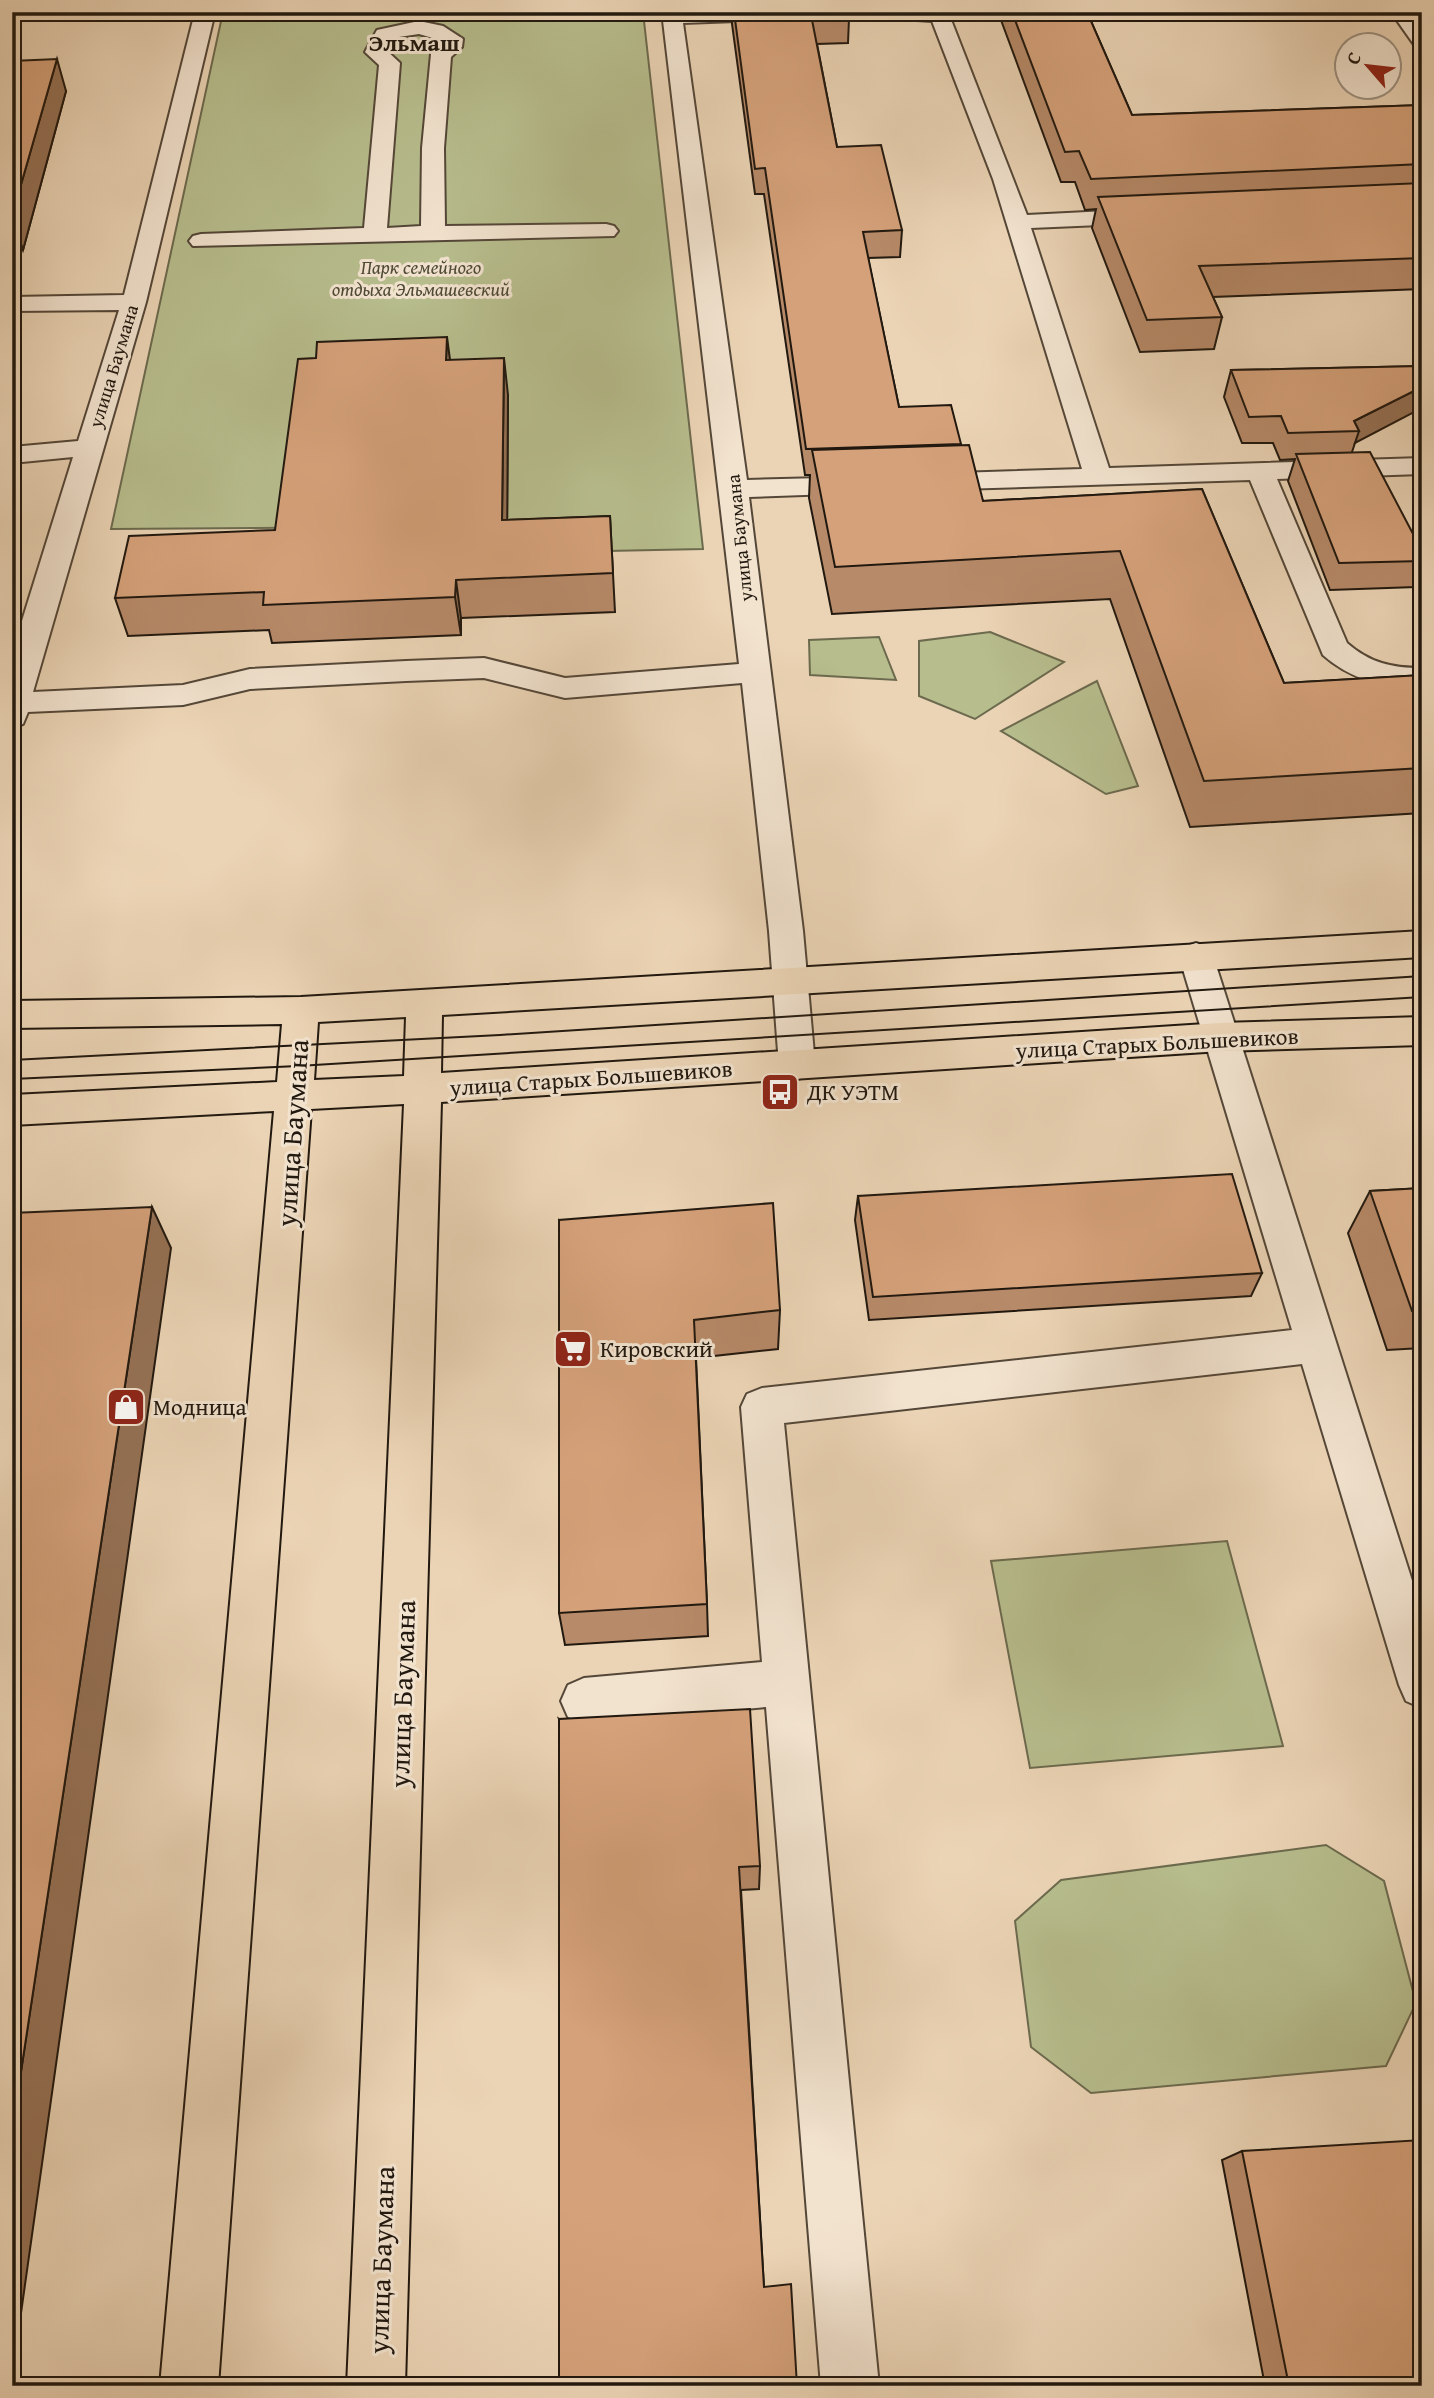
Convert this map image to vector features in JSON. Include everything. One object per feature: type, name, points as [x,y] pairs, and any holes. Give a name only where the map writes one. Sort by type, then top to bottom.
[{"type":"main road","points":[[12,1015],[301,1010],[790,979],[1422,944]]},
{"type":"main road","name":"улица Баумана","points":[[376,2386],[424,1002]]},
{"type":"main road","name":"улица Баумана","points":[[189,2386],[301,1010]]},
{"type":"main road","name":"улица Старых Большевиков","points":[[12,1110],[423,1089],[1221,1037],[1422,1031]]},
{"type":"street","name":"улица Баумана","points":[[14,710],[88,448],[134,302],[205,12]]},
{"type":"street","points":[[673,14],[820,12]]},
{"type":"street","points":[[885,12],[939,14],[1018,222],[1098,476]]},
{"type":"street","name":"улица Баумана","points":[[673,14],[734,489],[750,641],[757,672],[797,1065]]},
{"type":"street","points":[[1409,15],[1422,42]]},
{"type":"street","points":[[375,235],[390,63],[375,52],[384,34],[411,19],[442,30],[453,39],[452,47],[441,54],[433,148],[433,233]]},
{"type":"street","points":[[1018,222],[1171,215]]},
{"type":"street","points":[[201,241],[433,233],[606,231]]},
{"type":"street","points":[[12,304],[134,302]]},
{"type":"street","points":[[12,455],[88,448]]},
{"type":"street","points":[[734,489],[1259,469],[1422,466]]},
{"type":"street","points":[[1259,469],[1334,648],[1346,660],[1370,672],[1389,677],[1422,678]]},
{"type":"street","points":[[14,710],[183,695],[250,679],[406,671],[484,668],[565,688],[757,672]]},
{"type":"street","points":[[1196,956],[1419,1670]]},
{"type":"street","points":[[850,2386],[762,1407],[1317,1345]]},
{"type":"street","points":[[584,1701],[788,1682]]},
{"type":"green space","name":"Парк семейного отдыха Эльмашевский","points":[[223,12],[643,12],[703,549],[511,553],[513,526],[111,529]]},
{"type":"green space","points":[[990,632],[1064,662],[975,719],[919,696],[919,641]]},
{"type":"green space","points":[[879,637],[896,680],[810,675],[809,640]]},
{"type":"green space","points":[[1097,681],[1138,786],[1106,794],[1001,731]]},
{"type":"green space","points":[[1227,1541],[1283,1746],[1030,1768],[991,1561]]},
{"type":"green space","points":[[1326,1845],[1384,1881],[1416,2003],[1386,2066],[1091,2093],[1031,2047],[1015,1921],[1061,1880]]},
{"type":"building","points":[[734,12],[848,12],[849,19],[812,20],[837,147],[881,145],[902,230],[863,232],[899,407],[951,405],[961,444],[806,449],[765,168],[755,169]]},
{"type":"building","points":[[1012,12],[1087,12],[1132,115],[1422,105],[1422,164],[1091,179],[1079,151],[1065,152]]},
{"type":"building","points":[[57,59],[12,216],[12,61]]},
{"type":"building","points":[[1422,183],[1422,258],[1199,266],[1222,317],[1147,320],[1098,197]]},
{"type":"building","points":[[447,337],[446,360],[504,358],[502,520],[610,516],[613,573],[456,580],[455,597],[263,605],[264,592],[115,598],[129,536],[275,530],[298,359],[316,358],[317,342]]},
{"type":"building","points":[[1422,366],[1422,387],[1354,421],[1359,431],[1288,433],[1281,416],[1249,417],[1231,370]]},
{"type":"building","points":[[969,445],[983,501],[1202,489],[1284,683],[1422,675],[1422,768],[1204,781],[1120,551],[835,567],[812,450]]},
{"type":"building","points":[[1370,452],[1422,551],[1422,561],[1339,563],[1296,454]]},
{"type":"building","points":[[1232,1174],[1262,1273],[873,1297],[858,1196]]},
{"type":"building","points":[[1422,1188],[1422,1310],[1412,1311],[1370,1191]]},
{"type":"building","points":[[773,1203],[780,1310],[694,1320],[707,1604],[559,1613],[559,1220]]},
{"type":"building","points":[[152,1207],[12,2131],[12,1213]]},
{"type":"building","points":[[750,1709],[760,1866],[739,1867],[764,2287],[791,2284],[797,2386],[559,2386],[559,1719]]},
{"type":"building","points":[[1422,2140],[1422,2386],[1289,2386],[1242,2151]]},
{"type":"tram line","points":[[12,1060],[500,1035],[1422,976]]},
{"type":"tram line","points":[[12,1079],[298,1066],[1422,997]]},
{"type":"place","name":"ДК УЭТМ","points":[[780,1092]]},
{"type":"place","name":"Кировский","points":[[573,1349]]},
{"type":"place","name":"Модница","points":[[126,1407]]},
{"type":"district","name":"Эльмаш","points":[[414,43]]}]
